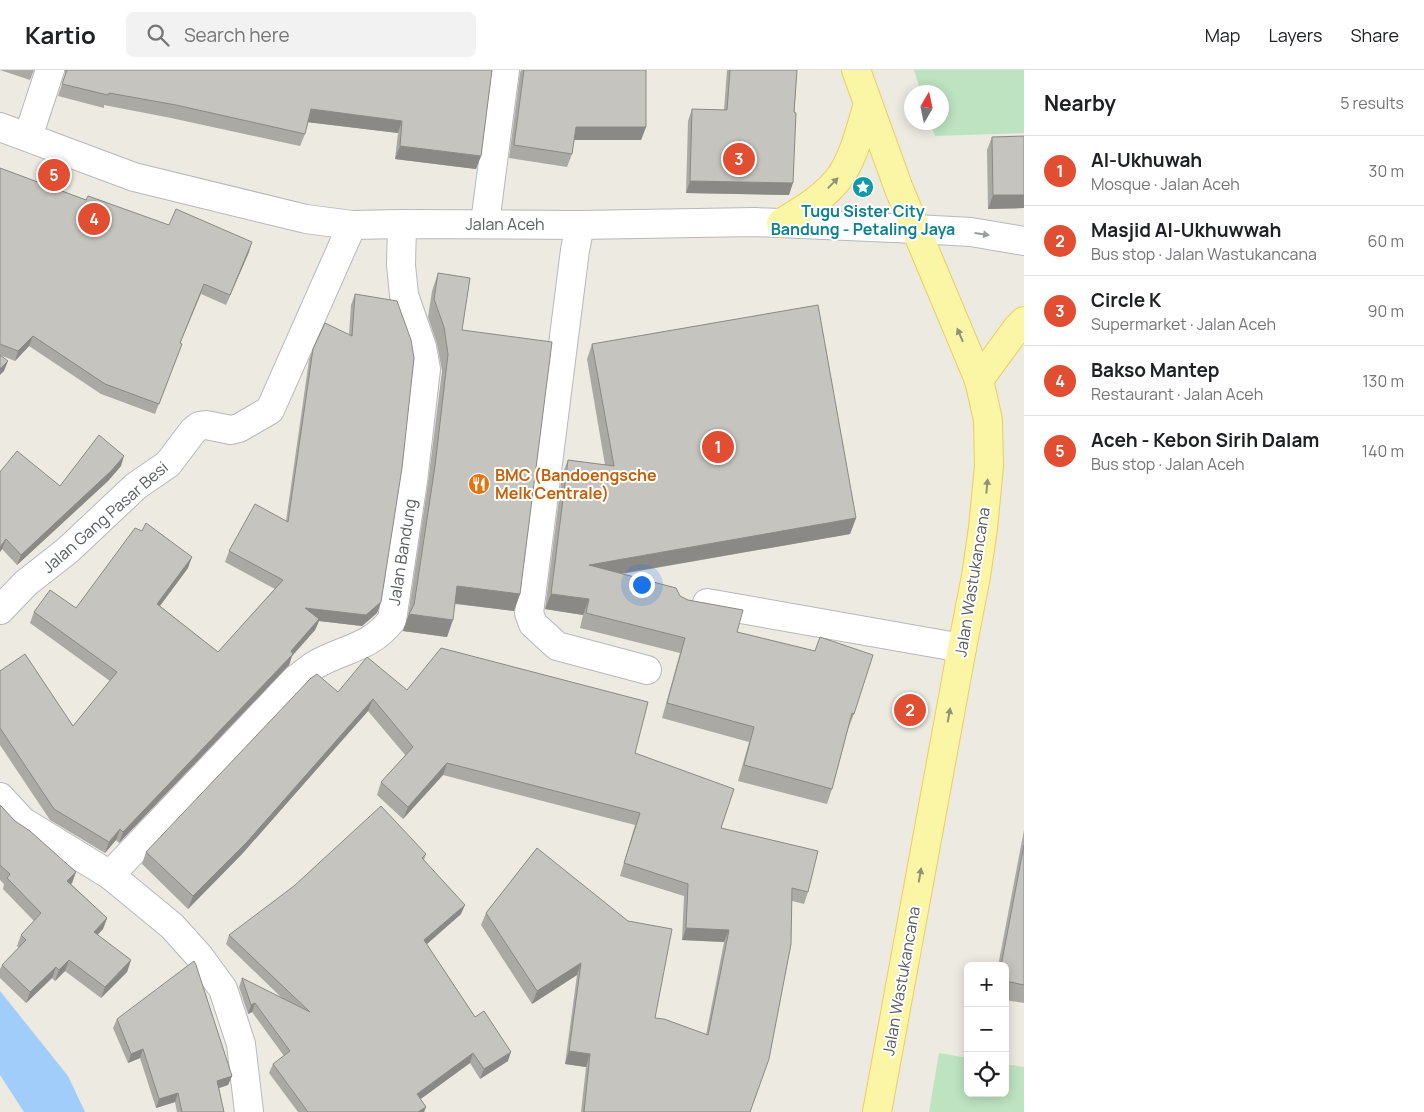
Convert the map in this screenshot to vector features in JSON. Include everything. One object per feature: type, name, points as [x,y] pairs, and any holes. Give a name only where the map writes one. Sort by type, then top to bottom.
[{"type":"main road","name":"Jalan Wastukancana","points":[[856,70],[899,188],[979,380],[988,420],[989,466],[984,528],[976,576],[877,1112]]},
{"type":"main road","points":[[781,223],[804,210],[842,174],[854,149],[868,104]]},
{"type":"main road","points":[[979,380],[1024,321]]},
{"type":"street","points":[[28,137],[50,70]]},
{"type":"street","points":[[485,224],[506,70]]},
{"type":"street","name":"Jalan Aceh","points":[[0,126],[134,177],[306,219],[352,225],[781,223],[971,232],[1024,241]]},
{"type":"street","name":"Jalan Bandung","points":[[110,875],[296,679],[315,665],[368,642],[382,632],[392,620],[413,481],[426,369],[422,347],[404,295],[401,265],[402,224]]},
{"type":"street","name":"Jalan Gang Pasar Besi","points":[[0,610],[26,584],[68,550],[136,486],[168,464],[199,426],[206,424],[230,430],[239,428],[270,410],[352,225]]},
{"type":"street","points":[[580,225],[529,613],[533,624],[557,646],[647,670]]},
{"type":"street","points":[[685,600],[962,648]]},
{"type":"street","points":[[0,797],[22,821],[110,875],[172,926],[199,956],[223,989],[241,1044],[249,1112]]},
{"type":"green space","points":[[914,70],[1024,70],[1024,133],[935,136],[933,130],[949,130],[949,85],[919,85]]},
{"type":"green space","points":[[939,1053],[964,1057],[964,1097],[1009,1097],[1009,1065],[1024,1067],[1024,1112],[929,1112]]},
{"type":"water","points":[[0,991],[68,1076],[85,1112],[24,1112],[0,1075]]},
{"type":"building","points":[[67,70],[492,70],[481,156],[400,146],[402,121],[311,109],[305,134],[176,105],[109,93],[108,95],[62,84]]},
{"type":"building","points":[[524,70],[646,70],[646,127],[576,127],[572,154],[514,145]]},
{"type":"building","points":[[730,70],[797,70],[794,112],[796,113],[793,183],[690,181],[692,109],[727,110]]},
{"type":"building","points":[[1024,136],[1024,195],[993,195],[992,137]]},
{"type":"building","points":[[0,168],[86,200],[88,196],[169,225],[176,209],[252,242],[230,295],[204,284],[180,343],[182,344],[159,404],[105,384],[33,336],[18,351],[0,344]]},
{"type":"building","name":"BMC (Bandoengsche Melk Centrale)","points":[[438,273],[470,278],[462,330],[552,342],[520,594],[457,586],[453,620],[409,614],[414,605],[435,466],[448,354],[444,327],[434,299]]},
{"type":"building","points":[[355,294],[397,301],[411,340],[414,358],[402,468],[381,602],[366,615],[305,608],[319,619],[291,651],[293,654],[123,832],[120,829],[109,842],[54,809],[0,728],[0,671],[25,654],[73,726],[117,672],[34,612],[50,590],[76,608],[135,528],[142,531],[146,523],[192,557],[157,604],[218,652],[283,580],[229,551],[255,504],[288,522],[313,349],[325,323],[352,336]]},
{"type":"building","points":[[818,305],[856,518],[589,565],[676,588],[680,596],[688,600],[743,610],[737,632],[815,651],[820,637],[873,655],[854,714],[852,713],[832,789],[744,765],[754,727],[667,703],[685,638],[586,613],[589,599],[551,594],[568,460],[614,466],[592,344]]},
{"type":"building","points":[[0,355],[8,361],[0,369]]},
{"type":"building","points":[[99,435],[124,456],[111,471],[21,555],[6,539],[0,547],[0,472],[17,451],[60,486]]},
{"type":"building","points":[[441,648],[648,702],[635,753],[734,789],[721,828],[818,851],[808,892],[792,888],[791,944],[769,1059],[750,1112],[584,1112],[590,1054],[569,1051],[581,963],[537,991],[486,913],[537,848],[628,921],[672,929],[655,1018],[664,1019],[708,1035],[729,930],[686,928],[688,884],[624,863],[640,813],[447,763],[408,807],[381,782],[413,747],[373,699],[247,842],[193,896],[146,852],[311,678],[317,674],[338,692],[367,657],[407,690]]},
{"type":"building","points":[[0,805],[15,821],[30,831],[76,872],[67,881],[107,918],[94,932],[131,960],[105,987],[69,960],[59,970],[56,967],[30,992],[2,965],[26,940],[21,935],[41,913],[7,878],[10,874],[0,865]]},
{"type":"building","points":[[381,806],[426,854],[422,858],[465,905],[424,940],[475,1017],[484,1011],[511,1052],[484,1069],[473,1053],[417,1094],[426,1107],[418,1112],[308,1112],[273,1064],[290,1051],[255,1003],[251,1005],[242,978],[310,1012],[229,935],[294,886]]},
{"type":"building","points":[[1024,845],[1024,985],[1009,982],[1009,962],[1002,962]]},
{"type":"building","points":[[194,961],[232,1076],[217,1081],[224,1112],[182,1112],[178,1093],[159,1099],[143,1049],[131,1054],[117,1019]]},
{"type":"place","name":"Circle K","points":[[739,159]]},
{"type":"place","name":"Aceh - Kebon Sirih Dalam","points":[[54,175]]},
{"type":"place","name":"Tugu Sister City Bandung - Petaling Jaya","points":[[863,187]]},
{"type":"place","name":"Bakso Mantep","points":[[94,219]]},
{"type":"place","name":"Al-Ukhuwah","points":[[718,447]]},
{"type":"place","name":"BMC (Bandoengsche Melk Centrale)","points":[[479,484]]},
{"type":"place","name":"Masjid Al-Ukhuwwah","points":[[910,710]]}]
